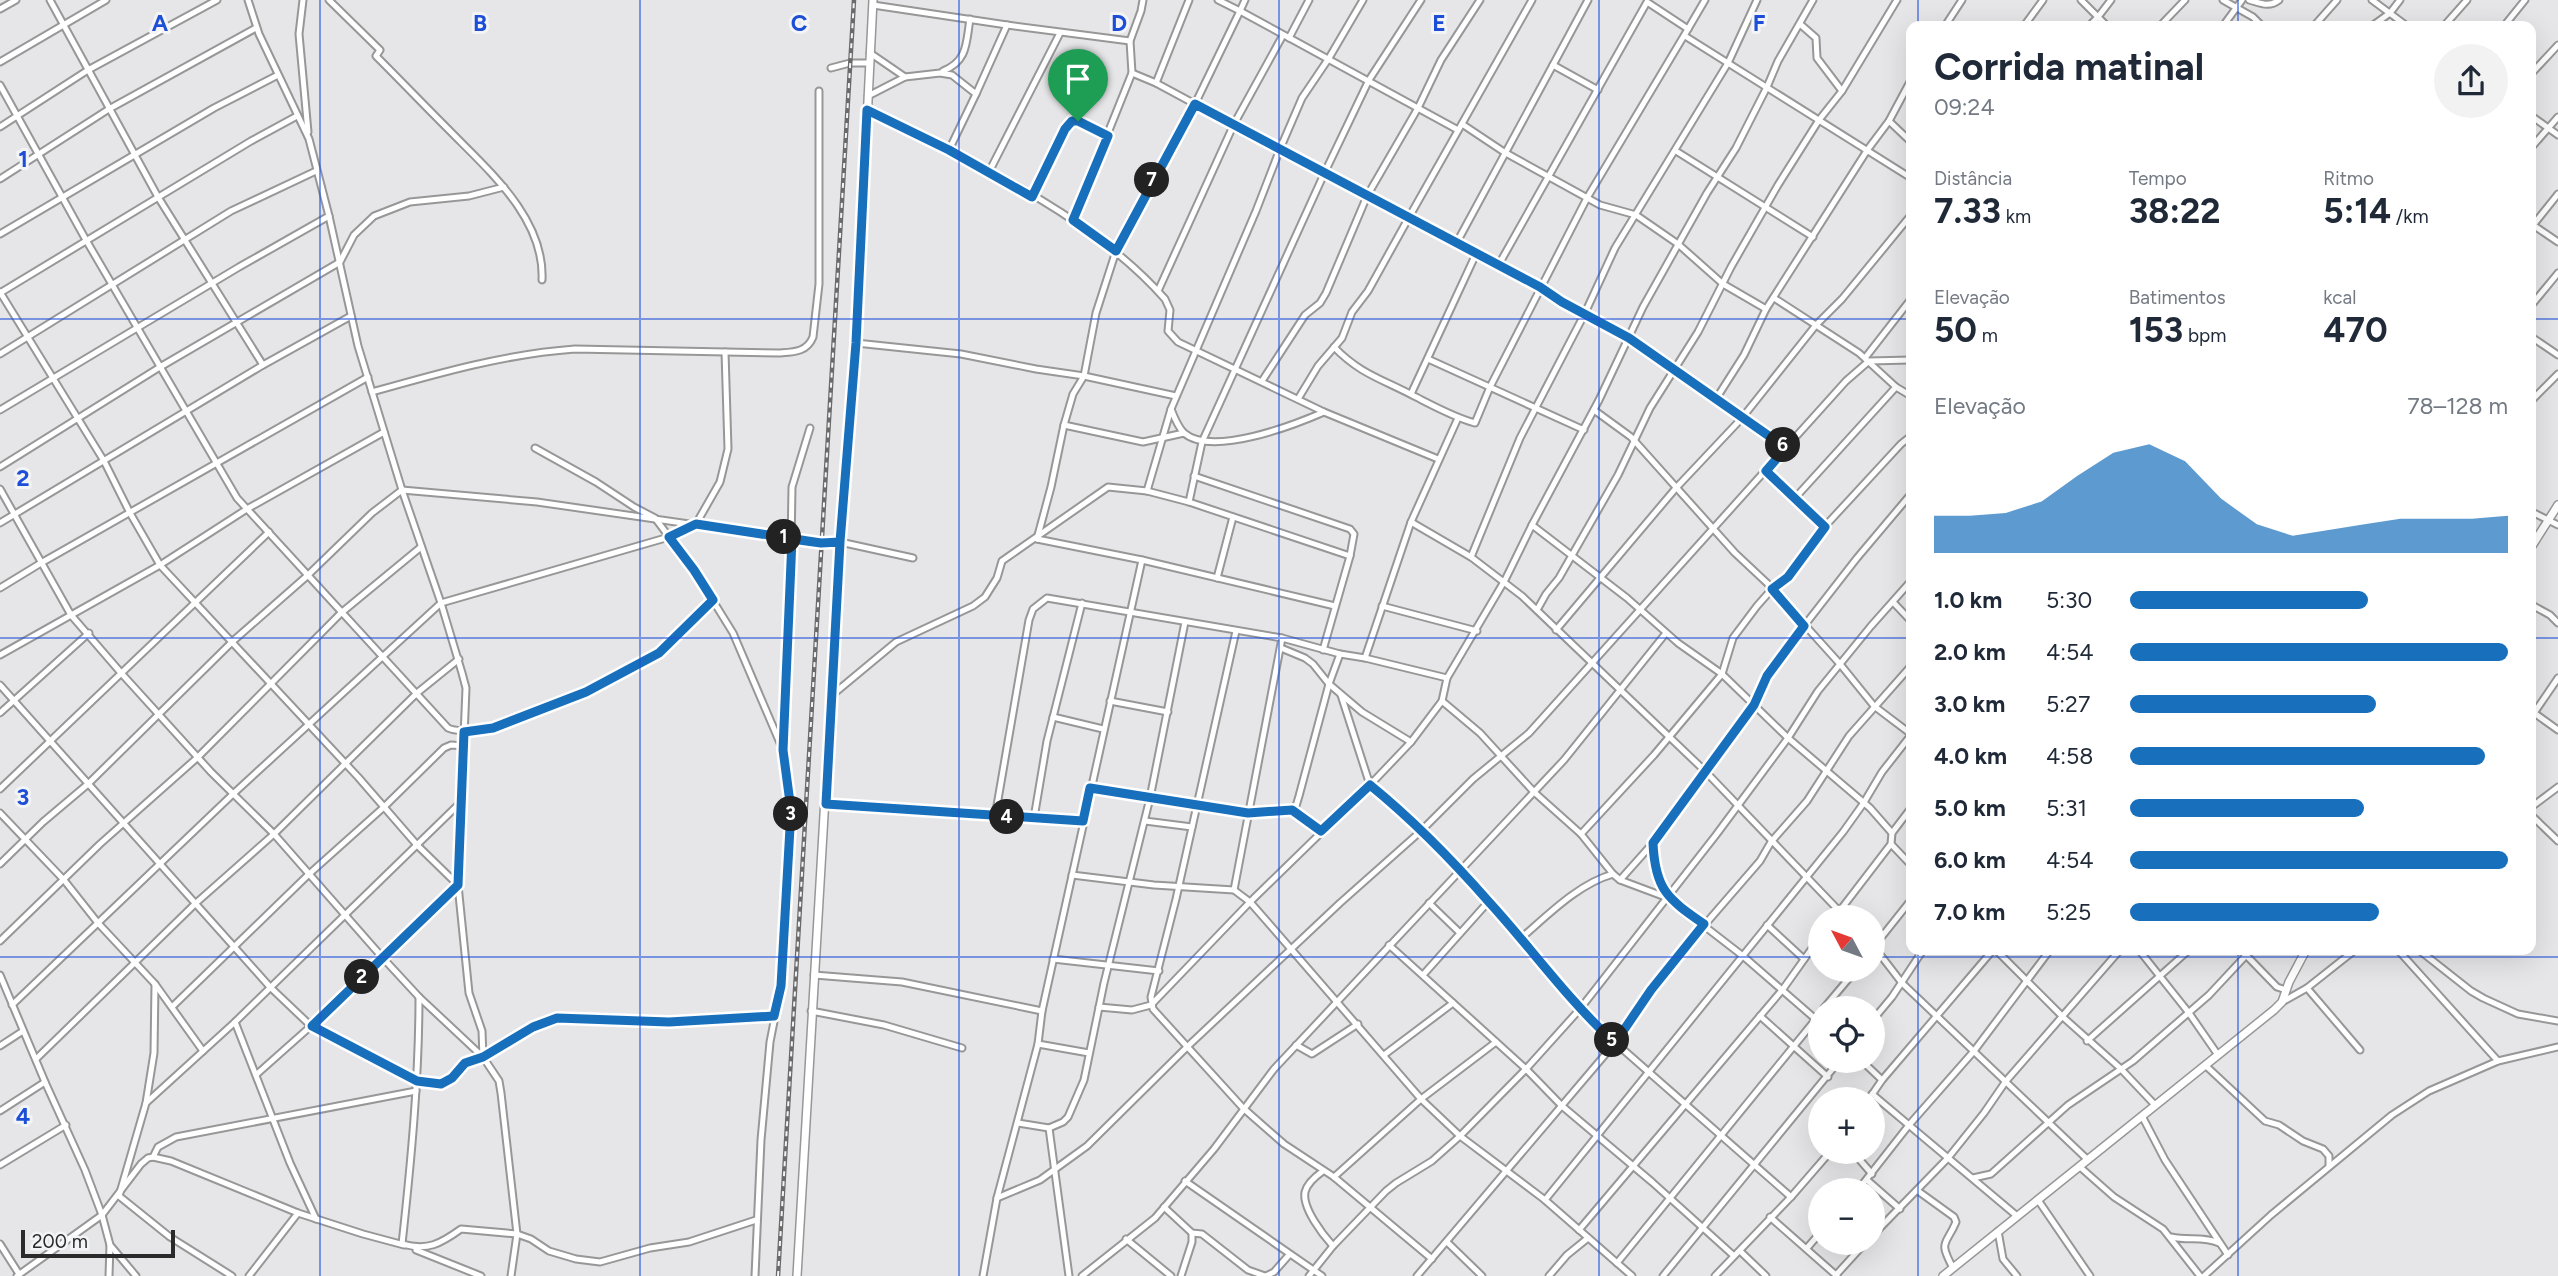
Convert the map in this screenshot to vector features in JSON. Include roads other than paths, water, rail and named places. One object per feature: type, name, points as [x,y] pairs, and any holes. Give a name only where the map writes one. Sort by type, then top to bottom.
[{"type":"street","points":[[0,9],[16,0]]},
{"type":"street","points":[[50,0],[158,197],[262,365]]},
{"type":"street","points":[[0,62],[106,0]]},
{"type":"street","points":[[0,127],[88,70],[217,0]]},
{"type":"street","points":[[248,0],[256,28],[309,139]]},
{"type":"street","points":[[303,0],[299,34],[309,139],[316,171],[372,392],[459,659],[466,688],[458,885],[469,993],[482,1031],[483,1057]]},
{"type":"street","points":[[329,0],[380,50],[376,56],[504,187],[529,227],[543,261],[542,280]]},
{"type":"street","points":[[1156,83],[1189,0]]},
{"type":"street","points":[[1218,0],[1458,130]]},
{"type":"street","points":[[1037,539],[1064,425],[1073,394],[1084,376],[1097,313],[1116,251],[1195,104],[1245,0]]},
{"type":"street","points":[[1158,291],[1234,124],[1309,0]]},
{"type":"street","points":[[1147,491],[1160,439],[1176,396],[1280,149],[1303,98],[1363,0]]},
{"type":"street","points":[[1189,502],[1202,442],[1324,174],[1369,80],[1421,0]]},
{"type":"street","points":[[1262,381],[1305,315],[1320,303],[1326,293],[1367,196],[1418,107],[1441,60],[1480,0]]},
{"type":"street","points":[[1298,399],[1318,366],[1342,338],[1352,312],[1368,291],[1446,156],[1532,0]]},
{"type":"street","points":[[1455,244],[1588,0]]},
{"type":"street","points":[[1334,347],[1355,366],[1384,383],[1458,418],[1475,423],[1490,387],[1587,198],[1705,0]]},
{"type":"street","points":[[1471,557],[1534,407],[1586,313],[1615,248],[1728,63],[1756,0]]},
{"type":"street","points":[[1099,1007],[1132,1010],[1151,1005],[1250,902],[1370,785],[1411,742],[1441,701],[1447,678],[1505,580],[1584,430],[1643,307],[1716,178],[1736,148],[1768,87],[1778,61],[1813,0]]},
{"type":"street","points":[[1537,610],[1559,578],[1636,441],[1650,408],[1675,371],[1765,208],[1819,120],[1842,91],[1897,0]]},
{"type":"street","points":[[1948,21],[1962,0]]},
{"type":"street","points":[[2028,21],[2043,0]]},
{"type":"street","points":[[2081,0],[2102,21]]},
{"type":"street","points":[[2094,21],[2110,0]]},
{"type":"street","points":[[2165,21],[2185,0]]},
{"type":"street","points":[[2223,0],[2257,21]]},
{"type":"street","points":[[2227,21],[2242,0]]},
{"type":"street","points":[[2249,0],[2266,5],[2273,5],[2279,0]]},
{"type":"street","points":[[2318,21],[2337,0]]},
{"type":"street","points":[[2372,0],[2400,21]]},
{"type":"street","points":[[2377,20],[2390,13],[2400,0]]},
{"type":"street","points":[[2448,21],[2467,0]]},
{"type":"street","points":[[2508,21],[2525,0]]},
{"type":"street","points":[[1073,220],[1132,73],[1130,41],[1144,1]]},
{"type":"street","points":[[1498,266],[1646,1],[1688,29]]},
{"type":"street","points":[[797,1276],[830,697],[856,343],[873,3],[1060,33],[1130,41]]},
{"type":"street","points":[[2377,20],[2379,5]]},
{"type":"street","points":[[940,73],[961,60],[970,19]]},
{"type":"street","points":[[1800,24],[1816,38],[1817,58],[1842,91]]},
{"type":"street","points":[[949,150],[1007,25]]},
{"type":"street","points":[[0,179],[109,109],[256,28]]},
{"type":"street","points":[[989,172],[1060,33]]},
{"type":"street","points":[[1685,36],[1906,173]]},
{"type":"street","points":[[2536,69],[2558,46]]},
{"type":"street","points":[[870,54],[905,77]]},
{"type":"street","points":[[831,68],[850,63],[869,63]]},
{"type":"street","points":[[1553,65],[1598,90]]},
{"type":"street","points":[[867,96],[905,77],[940,73],[951,75],[976,94]]},
{"type":"street","points":[[1132,73],[1234,124],[1586,313],[1629,338],[1786,448]]},
{"type":"street","points":[[0,234],[63,199],[135,153],[278,75]]},
{"type":"street","points":[[0,85],[86,240],[237,498],[448,729],[464,732],[493,728],[586,692],[659,653],[713,600]]},
{"type":"street","points":[[1716,399],[1744,355],[1766,309],[1906,89]]},
{"type":"street","points":[[372,392],[464,365],[543,351],[575,349],[795,352],[810,344],[819,284],[820,91]]},
{"type":"street","points":[[867,110],[989,172],[1073,220],[1116,251],[1168,303],[1171,336],[1324,412],[1438,459]]},
{"type":"street","points":[[298,116],[0,293],[104,461],[160,565],[346,764],[416,845],[458,885]]},
{"type":"street","points":[[2536,142],[2558,117]]},
{"type":"street","points":[[2536,119],[2558,135]]},
{"type":"street","points":[[1032,197],[1065,129],[1072,121],[1078,121],[1108,136]]},
{"type":"street","points":[[1888,121],[1906,137]]},
{"type":"street","points":[[1462,124],[1504,152],[1587,198],[1608,208],[1636,215],[1678,244],[1723,284],[1766,309]]},
{"type":"street","points":[[1676,151],[1813,237]]},
{"type":"street","points":[[0,354],[231,211],[316,171]]},
{"type":"street","points":[[0,467],[160,367],[340,262],[354,235],[374,216],[410,202],[469,197],[504,187]]},
{"type":"street","points":[[2536,220],[2558,194]]},
{"type":"street","points":[[0,410],[329,216]]},
{"type":"street","points":[[1556,630],[1676,488],[1742,418],[1816,325],[1842,299],[1906,221]]},
{"type":"street","points":[[2536,229],[2558,242]]},
{"type":"street","points":[[1410,394],[1476,254]]},
{"type":"street","points":[[2536,300],[2558,273]]},
{"type":"street","points":[[1774,298],[1867,360],[1906,393]]},
{"type":"street","points":[[997,1198],[1040,1180],[1095,1138],[1187,1047],[1501,754],[1529,733],[1637,610],[1867,360],[1906,306]]},
{"type":"street","points":[[0,523],[262,365],[351,316]]},
{"type":"street","points":[[2536,339],[2558,355]]},
{"type":"street","points":[[856,343],[961,354],[1176,396]]},
{"type":"street","points":[[12,1005],[233,794],[441,603],[669,537],[696,524],[720,482],[728,449],[725,352]]},
{"type":"street","points":[[1428,359],[1584,430]]},
{"type":"street","points":[[1867,360],[1906,360]]},
{"type":"street","points":[[2536,396],[2558,374]]},
{"type":"street","points":[[0,588],[368,377]]},
{"type":"street","points":[[1795,498],[1896,387]]},
{"type":"street","points":[[1171,409],[1184,433],[1202,442],[1241,439],[1295,425],[1324,412]]},
{"type":"street","points":[[1594,410],[1636,441],[1735,553],[1772,589],[1840,664],[1874,706],[1906,731]]},
{"type":"street","points":[[1365,658],[1411,522],[1458,418]]},
{"type":"street","points":[[1064,425],[1140,442],[1184,433]]},
{"type":"street","points":[[755,1276],[761,1140],[774,1016],[781,986],[791,810],[783,750],[792,487],[810,428]]},
{"type":"street","points":[[0,654],[160,565],[247,509],[384,432]]},
{"type":"street","points":[[1581,834],[1722,674],[1733,638],[1772,589],[1788,577],[1825,527],[1906,440]]},
{"type":"street","points":[[535,448],[655,518],[694,570],[733,633],[783,750]]},
{"type":"street","points":[[1766,471],[1825,527]]},
{"type":"street","points":[[1194,476],[1350,529],[1354,534],[1322,650]]},
{"type":"street","points":[[830,697],[896,642],[973,606],[985,597],[997,578],[1002,561],[1037,539],[1105,488],[1147,491],[1189,502],[1350,556]]},
{"type":"street","points":[[0,489],[71,615],[198,757],[274,834],[382,957],[483,1057],[499,1082],[501,1093],[517,1234],[511,1276]]},
{"type":"street","points":[[0,864],[88,784],[233,641],[307,576],[366,519],[402,490],[537,502],[821,543],[840,542],[913,558]]},
{"type":"street","points":[[1620,880],[1653,843],[1754,705],[1767,676],[1804,626],[1906,500]]},
{"type":"street","points":[[2536,539],[2558,505]]},
{"type":"street","points":[[2536,514],[2558,524]]},
{"type":"street","points":[[1217,578],[1233,517]]},
{"type":"street","points":[[1411,522],[1505,580],[1705,771],[1807,877],[1830,905]]},
{"type":"street","points":[[1532,525],[1666,633],[1722,674],[1788,738],[1853,792],[1892,834]]},
{"type":"street","points":[[0,789],[269,532]]},
{"type":"street","points":[[1037,539],[1142,560],[1335,606]]},
{"type":"street","points":[[0,942],[123,824],[198,757],[341,613],[421,547]]},
{"type":"street","points":[[983,1276],[997,1198],[1038,1044],[1053,959],[1142,560]]},
{"type":"street","points":[[1309,1276],[1333,1246],[1395,1182],[1432,1161],[1460,1136],[1580,1009],[1738,805],[1788,738],[1818,691],[1906,587]]},
{"type":"street","points":[[995,817],[1033,609],[1047,598],[1282,638],[1322,650],[1447,678]]},
{"type":"street","points":[[1893,602],[1906,616]]},
{"type":"street","points":[[1034,818],[1053,717],[1082,603]]},
{"type":"street","points":[[1382,606],[1477,631]]},
{"type":"street","points":[[2536,607],[2558,623]]},
{"type":"street","points":[[1018,1123],[1049,1128],[1063,1122],[1068,1117],[1084,1080],[1108,965],[1145,821],[1185,622]]},
{"type":"street","points":[[1236,631],[1151,1005],[1155,1013],[1243,1108],[1284,1144],[1334,1177],[1372,1207],[1432,1259]]},
{"type":"street","points":[[0,713],[89,633]]},
{"type":"street","points":[[1082,1276],[1155,1217],[1296,1045],[1534,792],[1621,692],[1666,633]]},
{"type":"street","points":[[1234,890],[1282,638]]},
{"type":"street","points":[[1281,648],[1313,664],[1329,684],[1362,712],[1411,742]]},
{"type":"street","points":[[1292,810],[1296,806],[1329,684],[1340,654]]},
{"type":"street","points":[[36,1059],[196,903],[274,834],[417,693],[459,659]]},
{"type":"street","points":[[1418,1276],[1615,1043],[1651,990],[1807,801],[1849,736],[1906,671]]},
{"type":"street","points":[[2536,708],[2558,678]]},
{"type":"street","points":[[0,685],[123,824],[162,863],[234,949],[270,987],[312,1026],[417,1081],[441,1084],[452,1078],[465,1063],[483,1057],[533,1027],[557,1018],[669,1022],[774,1016]]},
{"type":"street","points":[[1341,695],[1370,785],[1421,831],[1489,901],[1580,1009],[1615,1043],[1791,1197]]},
{"type":"street","points":[[1110,701],[1168,712]]},
{"type":"street","points":[[1441,701],[1480,733],[1534,792],[1581,834],[1620,880],[1668,898],[1704,924],[1808,1010]]},
{"type":"street","points":[[2536,716],[2558,730]]},
{"type":"street","points":[[1053,717],[1103,729]]},
{"type":"street","points":[[1545,1200],[1807,877],[1863,804],[1882,772],[1906,741]]},
{"type":"street","points":[[173,1007],[308,875],[448,746],[464,746]]},
{"type":"street","points":[[2536,804],[2558,787]]},
{"type":"street","points":[[1090,788],[1248,813],[1292,810],[1321,831]]},
{"type":"street","points":[[146,1103],[235,1022],[461,802]]},
{"type":"street","points":[[826,804],[1083,821]]},
{"type":"street","points":[[0,813],[64,880],[98,923],[155,984],[202,1051]]},
{"type":"street","points":[[1844,905],[1891,844],[1892,834],[1906,815]]},
{"type":"street","points":[[2536,820],[2558,841]]},
{"type":"street","points":[[1145,821],[1192,827]]},
{"type":"street","points":[[1653,843],[1658,879],[1668,898]]},
{"type":"street","points":[[1891,844],[1906,860]]},
{"type":"street","points":[[1072,874],[1131,882],[1234,890],[1250,902],[1421,1099],[1460,1136],[1545,1200],[1632,1276]]},
{"type":"street","points":[[1520,939],[1598,878],[1613,874]]},
{"type":"street","points":[[257,1074],[312,1026],[458,885]]},
{"type":"street","points":[[1423,975],[1489,901]]},
{"type":"street","points":[[1429,903],[1460,933]]},
{"type":"street","points":[[1885,932],[1906,906]]},
{"type":"street","points":[[1767,925],[1804,959]]},
{"type":"street","points":[[1390,945],[1526,1069],[1562,1106],[1733,1255]]},
{"type":"street","points":[[1579,1230],[1783,989],[1808,954]]},
{"type":"street","points":[[1885,1005],[1920,955]]},
{"type":"street","points":[[1877,1087],[1990,955]]},
{"type":"street","points":[[1999,955],[2087,1041],[2120,1068],[2155,1105]]},
{"type":"street","points":[[1870,1177],[1909,1125],[1974,1051],[2046,955]]},
{"type":"street","points":[[1885,1223],[1948,1158],[2006,1081],[2116,955]]},
{"type":"street","points":[[2143,955],[2218,1055]]},
{"type":"street","points":[[2087,1041],[2183,955]]},
{"type":"street","points":[[2282,1002],[2304,955]]},
{"type":"street","points":[[1943,1276],[2282,1002],[2307,988],[2349,955]]},
{"type":"street","points":[[2403,955],[2498,1061]]},
{"type":"street","points":[[2425,955],[2483,998],[2518,1014],[2558,1021]]},
{"type":"street","points":[[1973,1178],[1991,1174],[2047,1122],[2133,1060],[2189,1013],[2246,957],[2277,987],[2286,990]]},
{"type":"street","points":[[1053,959],[1159,971]]},
{"type":"street","points":[[1885,962],[1902,983],[2088,1160]]},
{"type":"street","points":[[0,975],[2,987],[66,1125],[103,1216],[110,1245],[108,1276]]},
{"type":"street","points":[[813,975],[902,982],[1042,1011]]},
{"type":"street","points":[[1835,996],[1846,982]]},
{"type":"street","points":[[119,1196],[146,1103],[156,1036],[155,984]]},
{"type":"street","points":[[2307,988],[2360,1050]]},
{"type":"street","points":[[402,1244],[417,1081],[419,996]]},
{"type":"street","points":[[1384,1055],[1453,1003]]},
{"type":"street","points":[[811,1011],[884,1024],[962,1048]]},
{"type":"street","points":[[1760,1016],[1828,1077]]},
{"type":"street","points":[[235,1022],[290,1163],[316,1219]]},
{"type":"street","points":[[1296,1045],[1312,1054],[1358,1024]]},
{"type":"street","points":[[1617,1263],[1720,1134],[1808,1030]]},
{"type":"street","points":[[0,1046],[23,1031]]},
{"type":"street","points":[[1334,1177],[1421,1099],[1496,1042]]},
{"type":"street","points":[[1038,1044],[1089,1053]]},
{"type":"street","points":[[2080,1167],[2114,1197],[2171,1237],[2202,1276],[2329,1166],[2392,1115],[2429,1091],[2498,1061],[2558,1047]]},
{"type":"street","points":[[2204,1065],[2265,1121],[2279,1125],[2323,1149],[2329,1156],[2329,1166]]},
{"type":"street","points":[[1663,1276],[1831,1073]]},
{"type":"street","points":[[1875,1073],[1882,1080]]},
{"type":"street","points":[[0,1111],[45,1082]]},
{"type":"street","points":[[153,1157],[158,1147],[184,1134],[415,1091]]},
{"type":"street","points":[[1885,1107],[2017,1216]]},
{"type":"street","points":[[2142,1116],[2165,1160],[2228,1255]]},
{"type":"street","points":[[0,1165],[66,1125]]},
{"type":"street","points":[[1049,1128],[1069,1276]]},
{"type":"street","points":[[0,1244],[18,1275],[103,1216],[141,1164],[153,1157],[171,1161],[298,1213],[402,1244],[481,1276]]},
{"type":"street","points":[[1715,1276],[1820,1164]]},
{"type":"street","points":[[1861,1164],[1900,1209]]},
{"type":"street","points":[[1323,1171],[1309,1184],[1305,1197],[1318,1227],[1333,1246]]},
{"type":"street","points":[[1988,1190],[1991,1174]]},
{"type":"street","points":[[1185,1181],[1322,1276]]},
{"type":"street","points":[[1918,1191],[1954,1217],[1956,1222],[1944,1245],[1953,1268]]},
{"type":"street","points":[[119,1196],[170,1237],[232,1276]]},
{"type":"street","points":[[2038,1200],[2088,1273],[2079,1276]]},
{"type":"street","points":[[1164,1207],[1192,1233],[1202,1234],[1248,1270],[1266,1276],[1274,1272],[1289,1255]]},
{"type":"street","points":[[249,1276],[298,1213]]},
{"type":"street","points":[[1770,1217],[1836,1275],[1854,1255]]},
{"type":"street","points":[[402,1244],[426,1248],[447,1240],[461,1229],[517,1234],[531,1239],[549,1251],[600,1262],[650,1248],[689,1242],[756,1220]]},
{"type":"street","points":[[1998,1231],[2003,1259],[2017,1276]]},
{"type":"street","points":[[1181,1276],[1192,1242],[1192,1233]]},
{"type":"street","points":[[2171,1237],[2190,1240],[2204,1237],[2220,1243]]},
{"type":"street","points":[[1549,1276],[1567,1255],[1588,1238]]},
{"type":"street","points":[[1126,1239],[1171,1276]]},
{"type":"street","points":[[1447,1242],[1482,1276]]},
{"type":"street","points":[[110,1245],[136,1276]]},
{"type":"street","points":[[1740,1251],[1766,1276]]},
{"type":"railway","points":[[778,1276],[854,0]]}]
